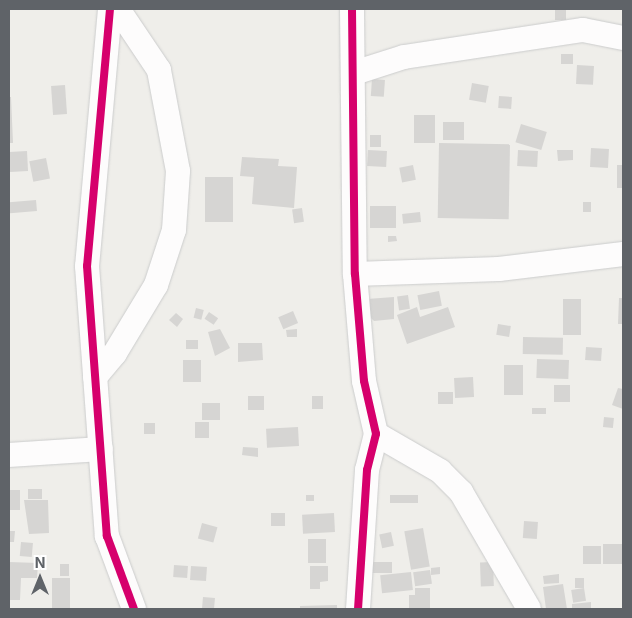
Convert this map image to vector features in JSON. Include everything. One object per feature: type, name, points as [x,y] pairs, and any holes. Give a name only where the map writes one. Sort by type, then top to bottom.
[{"type":"street","points":[[110,9],[88,266],[107,536],[134,609]]},
{"type":"street","points":[[96,377],[116,353],[156,285],[174,230],[178,171],[159,70],[118,9]]},
{"type":"street","points":[[352,9],[355,274],[364,381],[376,434],[367,470],[358,609]]},
{"type":"street","points":[[354,73],[404,57],[582,30],[623,38]]},
{"type":"street","points":[[355,274],[499,269],[623,254]]},
{"type":"street","points":[[376,434],[440,471],[461,492],[529,609]]},
{"type":"street","points":[[9,455],[101,449]]},
{"type":"building","points":[[555,9],[566,9],[566,20],[555,20]]},
{"type":"building","points":[[561,54],[573,54],[573,64],[561,64]]},
{"type":"building","points":[[577,65],[594,66],[593,85],[576,84]]},
{"type":"building","points":[[372,79],[385,80],[384,97],[371,96]]},
{"type":"building","points":[[472,83],[489,86],[486,103],[469,100]]},
{"type":"building","points":[[65,85],[67,114],[53,115],[51,86]]},
{"type":"building","points":[[499,96],[512,97],[511,109],[498,108]]},
{"type":"building","points":[[9,97],[11,97],[13,143],[9,143]]},
{"type":"building","points":[[414,115],[435,115],[435,143],[414,143]]},
{"type":"building","points":[[443,122],[464,122],[464,140],[443,140]]},
{"type":"building","points":[[521,124],[547,132],[541,150],[515,142]]},
{"type":"building","points":[[370,135],[381,135],[381,147],[370,147]]},
{"type":"building","points":[[439,143],[510,144],[509,219],[438,218]]},
{"type":"building","points":[[591,148],[609,149],[608,168],[590,167]]},
{"type":"building","points":[[368,150],[387,151],[386,167],[367,166]]},
{"type":"building","points":[[518,150],[538,151],[537,167],[517,166]]},
{"type":"building","points":[[557,150],[573,150],[573,160],[558,161]]},
{"type":"building","points":[[27,151],[28,171],[10,172],[9,152]]},
{"type":"building","points":[[242,157],[279,159],[278,166],[297,167],[294,208],[252,204],[254,177],[240,176]]},
{"type":"building","points":[[46,158],[50,179],[33,182],[29,161]]},
{"type":"building","points":[[413,165],[416,180],[402,182],[399,168]]},
{"type":"building","points":[[617,165],[623,165],[623,188],[617,188]]},
{"type":"building","points":[[205,177],[233,177],[233,222],[205,222]]},
{"type":"building","points":[[36,200],[37,211],[10,213],[9,202]]},
{"type":"building","points":[[583,202],[591,202],[591,212],[583,212]]},
{"type":"building","points":[[370,206],[396,206],[396,228],[370,228]]},
{"type":"building","points":[[302,208],[304,222],[294,223],[292,209]]},
{"type":"building","points":[[420,212],[421,222],[403,224],[402,214]]},
{"type":"building","points":[[388,236],[396,236],[397,241],[388,242]]},
{"type":"building","points":[[439,291],[442,306],[420,310],[417,295]]},
{"type":"building","points":[[408,295],[410,309],[399,310],[397,297]]},
{"type":"building","points":[[394,297],[394,319],[374,321],[369,316],[367,299]]},
{"type":"building","points":[[619,298],[623,298],[623,324],[618,324]]},
{"type":"building","points":[[563,299],[581,299],[581,335],[563,335]]},
{"type":"building","points":[[417,307],[420,317],[448,307],[455,327],[407,344],[397,315]]},
{"type":"building","points":[[196,308],[204,310],[201,320],[194,318]]},
{"type":"building","points":[[293,311],[298,323],[283,329],[278,317]]},
{"type":"building","points":[[209,312],[218,318],[214,325],[205,319]]},
{"type":"building","points":[[176,313],[183,319],[177,327],[169,320]]},
{"type":"building","points":[[498,324],[511,326],[509,337],[496,335]]},
{"type":"building","points":[[220,329],[230,348],[215,356],[208,332]]},
{"type":"building","points":[[297,329],[297,337],[287,337],[286,330]]},
{"type":"building","points":[[523,337],[563,338],[563,355],[523,354]]},
{"type":"building","points":[[186,340],[198,340],[198,349],[186,349]]},
{"type":"building","points":[[238,343],[262,343],[263,360],[238,362]]},
{"type":"building","points":[[586,347],[602,348],[601,361],[585,360]]},
{"type":"building","points":[[537,359],[569,360],[568,379],[536,378]]},
{"type":"building","points":[[183,360],[201,360],[201,382],[183,382]]},
{"type":"building","points":[[504,365],[523,365],[523,395],[504,395]]},
{"type":"building","points":[[473,377],[474,397],[455,398],[454,378]]},
{"type":"building","points":[[554,385],[570,385],[570,402],[554,402]]},
{"type":"building","points":[[618,388],[623,389],[623,409],[612,405]]},
{"type":"building","points":[[438,392],[453,392],[453,404],[438,404]]},
{"type":"building","points":[[248,396],[264,396],[264,410],[248,410]]},
{"type":"building","points":[[312,396],[323,396],[323,409],[312,409]]},
{"type":"building","points":[[202,403],[220,403],[220,420],[202,420]]},
{"type":"building","points":[[532,408],[546,408],[546,414],[532,414]]},
{"type":"building","points":[[604,417],[614,418],[613,428],[603,427]]},
{"type":"building","points":[[195,422],[209,422],[209,438],[195,438]]},
{"type":"building","points":[[144,423],[155,423],[155,434],[144,434]]},
{"type":"building","points":[[298,427],[299,446],[267,448],[266,429]]},
{"type":"building","points":[[243,447],[258,448],[258,457],[242,455]]},
{"type":"building","points":[[28,489],[42,489],[42,499],[28,499]]},
{"type":"building","points":[[9,490],[20,490],[20,510],[9,510]]},
{"type":"building","points":[[306,495],[314,495],[314,501],[306,501]]},
{"type":"building","points":[[390,495],[418,495],[418,503],[390,503]]},
{"type":"building","points":[[24,500],[48,500],[49,533],[29,534]]},
{"type":"building","points":[[271,513],[285,513],[285,526],[271,526]]},
{"type":"building","points":[[334,513],[335,532],[303,534],[302,515]]},
{"type":"building","points":[[524,521],[538,522],[537,539],[523,538]]},
{"type":"building","points":[[202,523],[217,527],[213,543],[198,538]]},
{"type":"building","points":[[423,528],[430,566],[411,570],[404,531]]},
{"type":"building","points":[[9,531],[15,531],[14,542],[9,542]]},
{"type":"building","points":[[391,532],[394,546],[382,548],[379,534]]},
{"type":"building","points":[[308,539],[326,539],[326,563],[308,563]]},
{"type":"building","points":[[21,542],[33,543],[32,557],[20,556]]},
{"type":"building","points":[[603,544],[623,544],[623,564],[603,564]]},
{"type":"building","points":[[583,546],[601,546],[601,564],[583,564]]},
{"type":"building","points":[[9,562],[38,563],[37,578],[21,578],[20,600],[9,600]]},
{"type":"building","points":[[372,562],[392,562],[392,573],[372,573]]},
{"type":"building","points":[[480,562],[493,562],[494,586],[481,586]]},
{"type":"building","points":[[60,564],[69,564],[69,576],[60,576]]},
{"type":"building","points":[[174,565],[188,566],[187,578],[173,577]]},
{"type":"building","points":[[191,566],[207,567],[206,581],[190,580]]},
{"type":"building","points":[[310,566],[328,566],[328,581],[320,582],[320,589],[310,589]]},
{"type":"building","points":[[440,567],[440,574],[431,575],[431,568]]},
{"type":"building","points":[[430,570],[432,584],[415,586],[413,572]]},
{"type":"building","points":[[411,572],[413,590],[382,593],[380,575]]},
{"type":"building","points":[[559,574],[559,583],[544,584],[543,576]]},
{"type":"building","points":[[52,578],[70,578],[70,608],[52,608]]},
{"type":"building","points":[[575,578],[584,578],[584,588],[575,588]]},
{"type":"building","points":[[563,584],[567,609],[546,609],[543,587]]},
{"type":"building","points":[[415,588],[430,588],[430,609],[409,609],[409,595],[415,595]]},
{"type":"building","points":[[584,588],[586,601],[573,603],[571,590]]},
{"type":"building","points":[[203,597],[215,598],[214,609],[202,609]]},
{"type":"building","points":[[591,602],[591,609],[572,609],[572,604]]},
{"type":"building","points":[[337,605],[337,609],[300,609],[300,606]]},
{"type":"cycle path","points":[[110,9],[87,266],[107,536],[134,609]]},
{"type":"cycle path","points":[[352,9],[355,274],[364,381],[376,434],[367,470],[358,609]]}]
